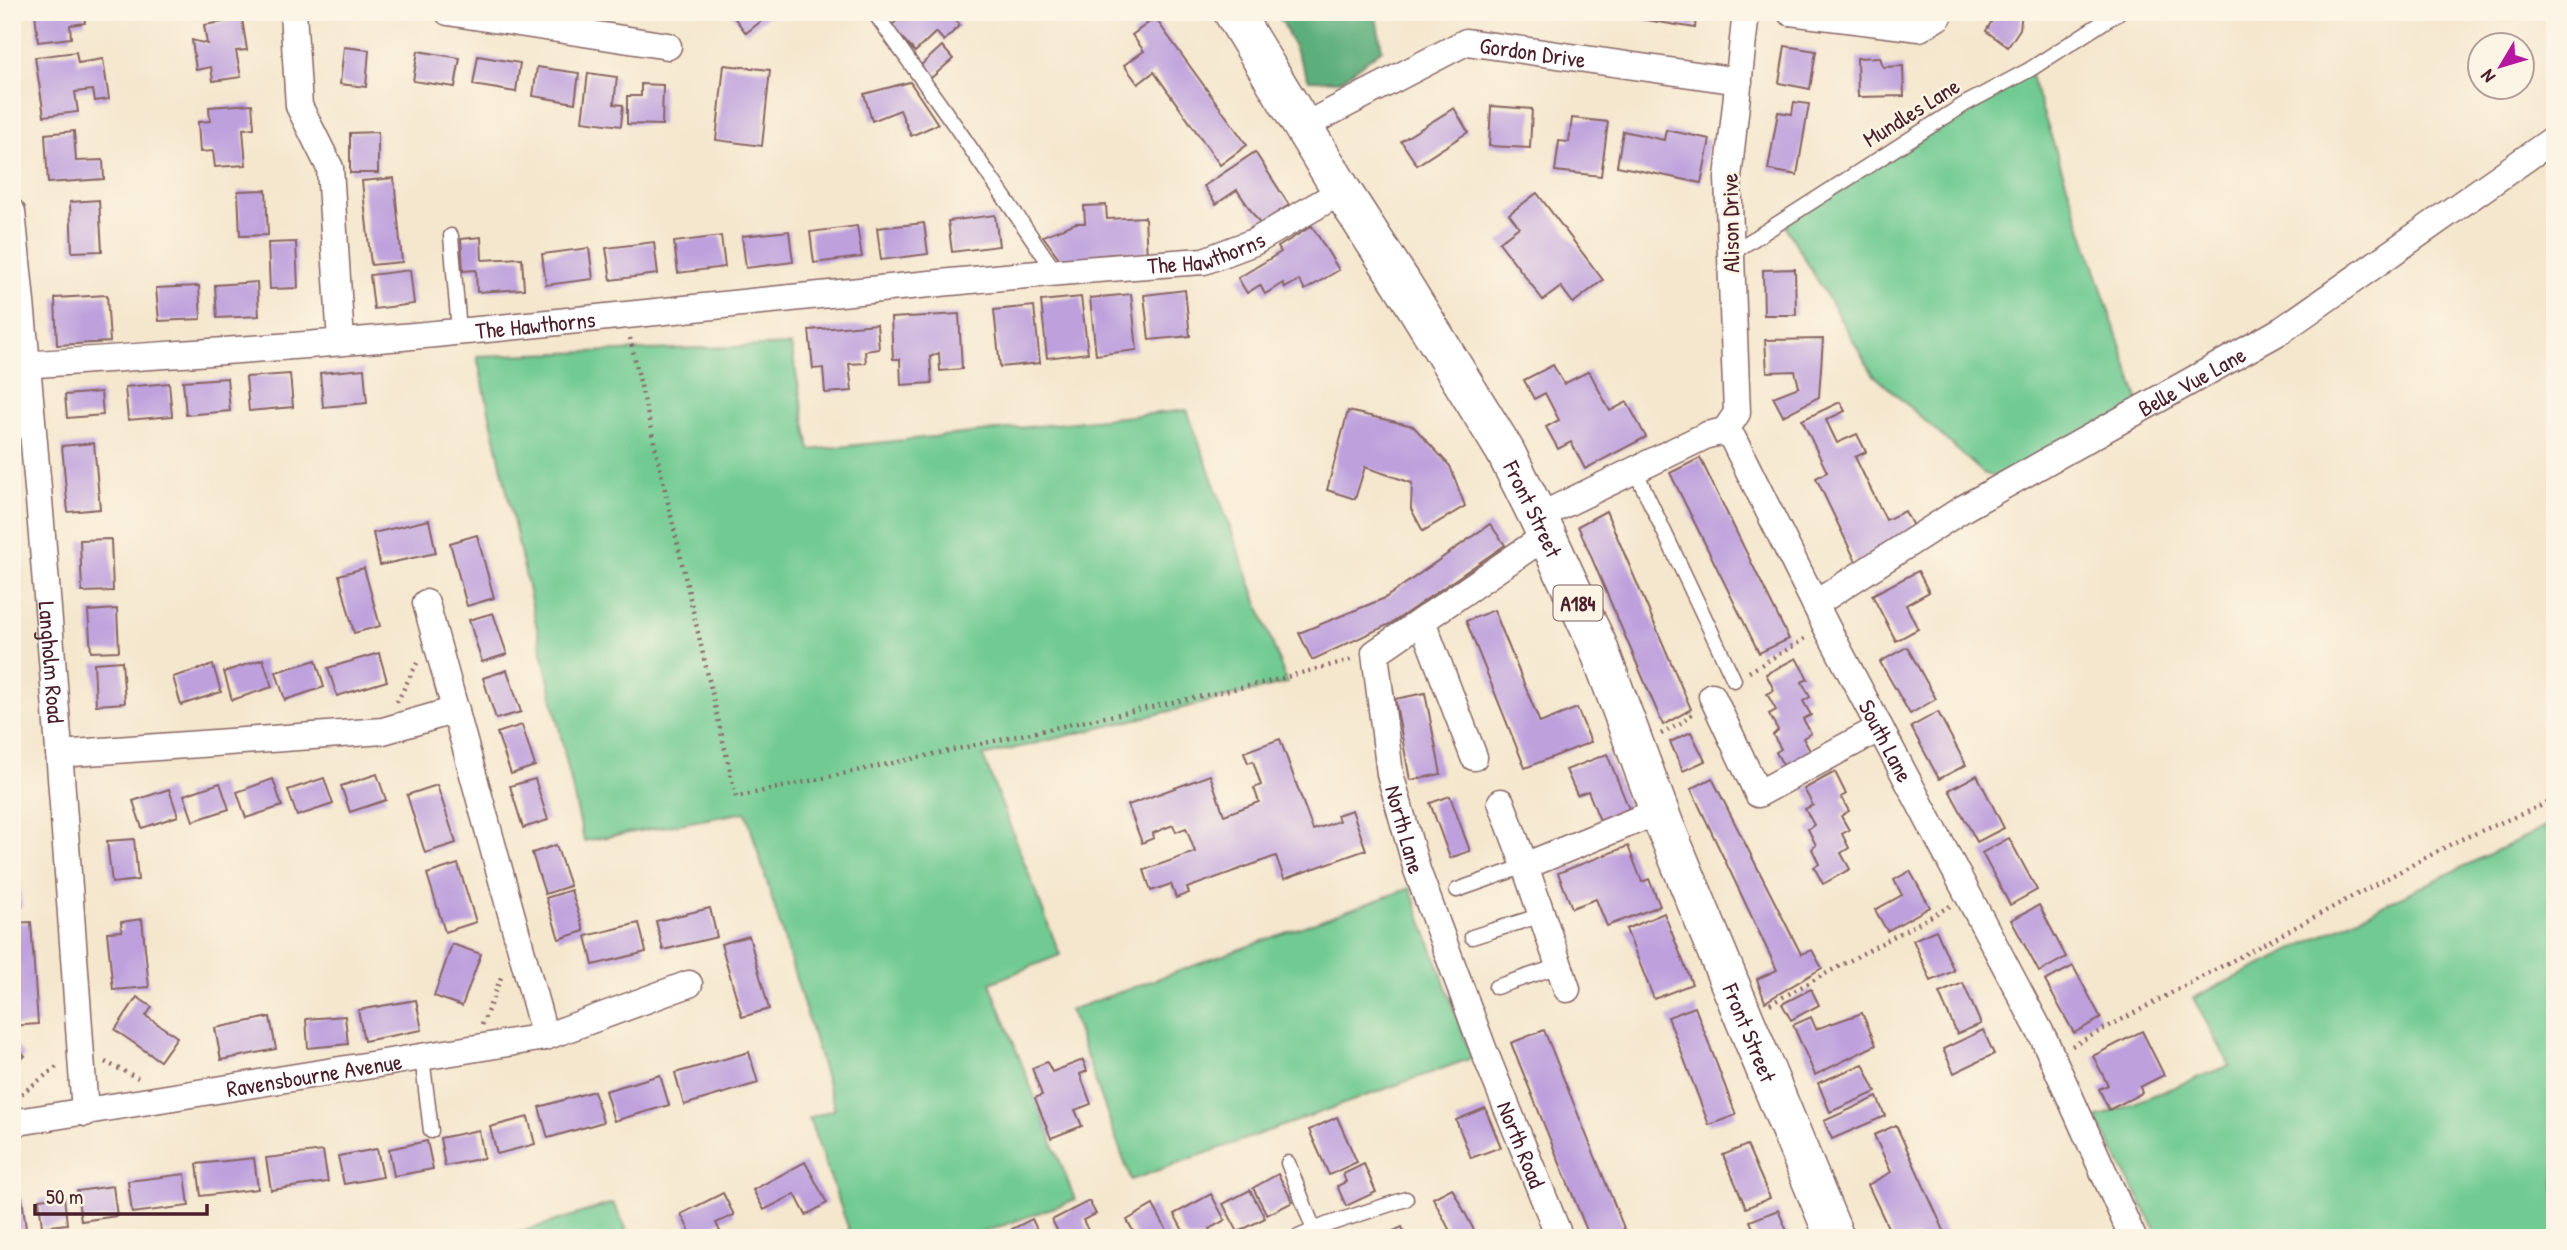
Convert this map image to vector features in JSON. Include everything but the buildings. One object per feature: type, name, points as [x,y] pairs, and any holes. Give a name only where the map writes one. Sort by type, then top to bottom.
[{"type":"main road","name":"Front Street","points":[[1233,12],[1499,440],[1543,526],[1597,644],[1659,811],[1835,1238]]},
{"type":"street","points":[[293,12],[299,106],[330,168],[341,342]]},
{"type":"street","points":[[448,12],[668,46]]},
{"type":"street","name":"Alison Drive","points":[[1725,431],[1737,414],[1728,178],[1746,12]]},
{"type":"street","points":[[1790,12],[1920,28],[1938,18],[1941,12]]},
{"type":"street","name":"Gordon Drive","points":[[1304,126],[1466,42],[1740,81]]},
{"type":"street","name":"Belle Vue Lane","points":[[1815,604],[1964,508],[2282,330],[2555,138]]},
{"type":"street","name":"The Hawthorns","points":[[20,365],[194,355],[1203,261],[1254,242],[1342,191]]},
{"type":"street","name":"Langholm Road","points":[[12,212],[20,365],[60,754],[85,1113]]},
{"type":"street","points":[[1375,653],[1422,621],[1543,526],[1635,470],[1707,435],[1725,431]]},
{"type":"street","name":"South Lane","points":[[1725,431],[1733,439],[1815,604],[2052,1056],[2133,1238]]},
{"type":"street","points":[[426,603],[545,1037]]},
{"type":"street","points":[[1422,621],[1474,757]]},
{"type":"street","name":"North Lane","points":[[1375,653],[1390,774],[1417,870],[1485,1051]]},
{"type":"street","points":[[1712,696],[1758,794],[1880,728]]},
{"type":"street","points":[[60,754],[383,731],[456,710]]},
{"type":"street","points":[[1501,802],[1563,978]]},
{"type":"street","points":[[1525,866],[1659,811]]},
{"type":"street","name":"Ravensbourne Avenue","points":[[12,1123],[545,1037],[689,984]]},
{"type":"street","name":"North Road","points":[[1485,1051],[1560,1238]]},
{"type":"lane","points":[[874,12],[1056,273]]},
{"type":"lane","name":"Mundles Lane","points":[[1730,254],[1965,104],[2029,69],[2119,12]]},
{"type":"lane","points":[[452,236],[459,331]]},
{"type":"lane","points":[[1635,470],[1734,680]]},
{"type":"lane","points":[[1457,890],[1525,866]]},
{"type":"lane","points":[[1472,937],[1542,915]]},
{"type":"lane","points":[[1496,987],[1563,978]]},
{"type":"lane","points":[[422,1057],[432,1131]]},
{"type":"lane","points":[[1288,1163],[1314,1230]]},
{"type":"lane","points":[[1296,1238],[1406,1199]]},
{"type":"path","points":[[625,313],[736,797],[1271,681],[1375,653]]},
{"type":"path","points":[[383,731],[434,630]]},
{"type":"path","points":[[2052,1056],[2457,841],[2555,800]]},
{"type":"path","points":[[1745,1018],[1969,896]]},
{"type":"path","points":[[473,1049],[518,937]]},
{"type":"green space","points":[[1274,12],[1375,12],[1382,49],[1340,81],[1309,80],[1283,23]]},
{"type":"green space","points":[[2030,73],[2140,405],[1999,479],[1983,473],[1873,374],[1786,227],[1788,220],[1964,109]]},
{"type":"green space","points":[[791,345],[810,450],[1187,410],[1287,683],[983,756],[1060,955],[990,983],[1075,1200],[967,1238],[852,1238],[809,1118],[835,1109],[746,812],[584,841],[477,356]]},
{"type":"green space","points":[[2555,822],[2555,1238],[2160,1238],[2096,1118],[2230,1065],[2193,998]]},
{"type":"green space","points":[[1410,888],[1472,1058],[1131,1180],[1070,1010]]},
{"type":"green space","points":[[613,1203],[631,1238],[502,1238]]}]
